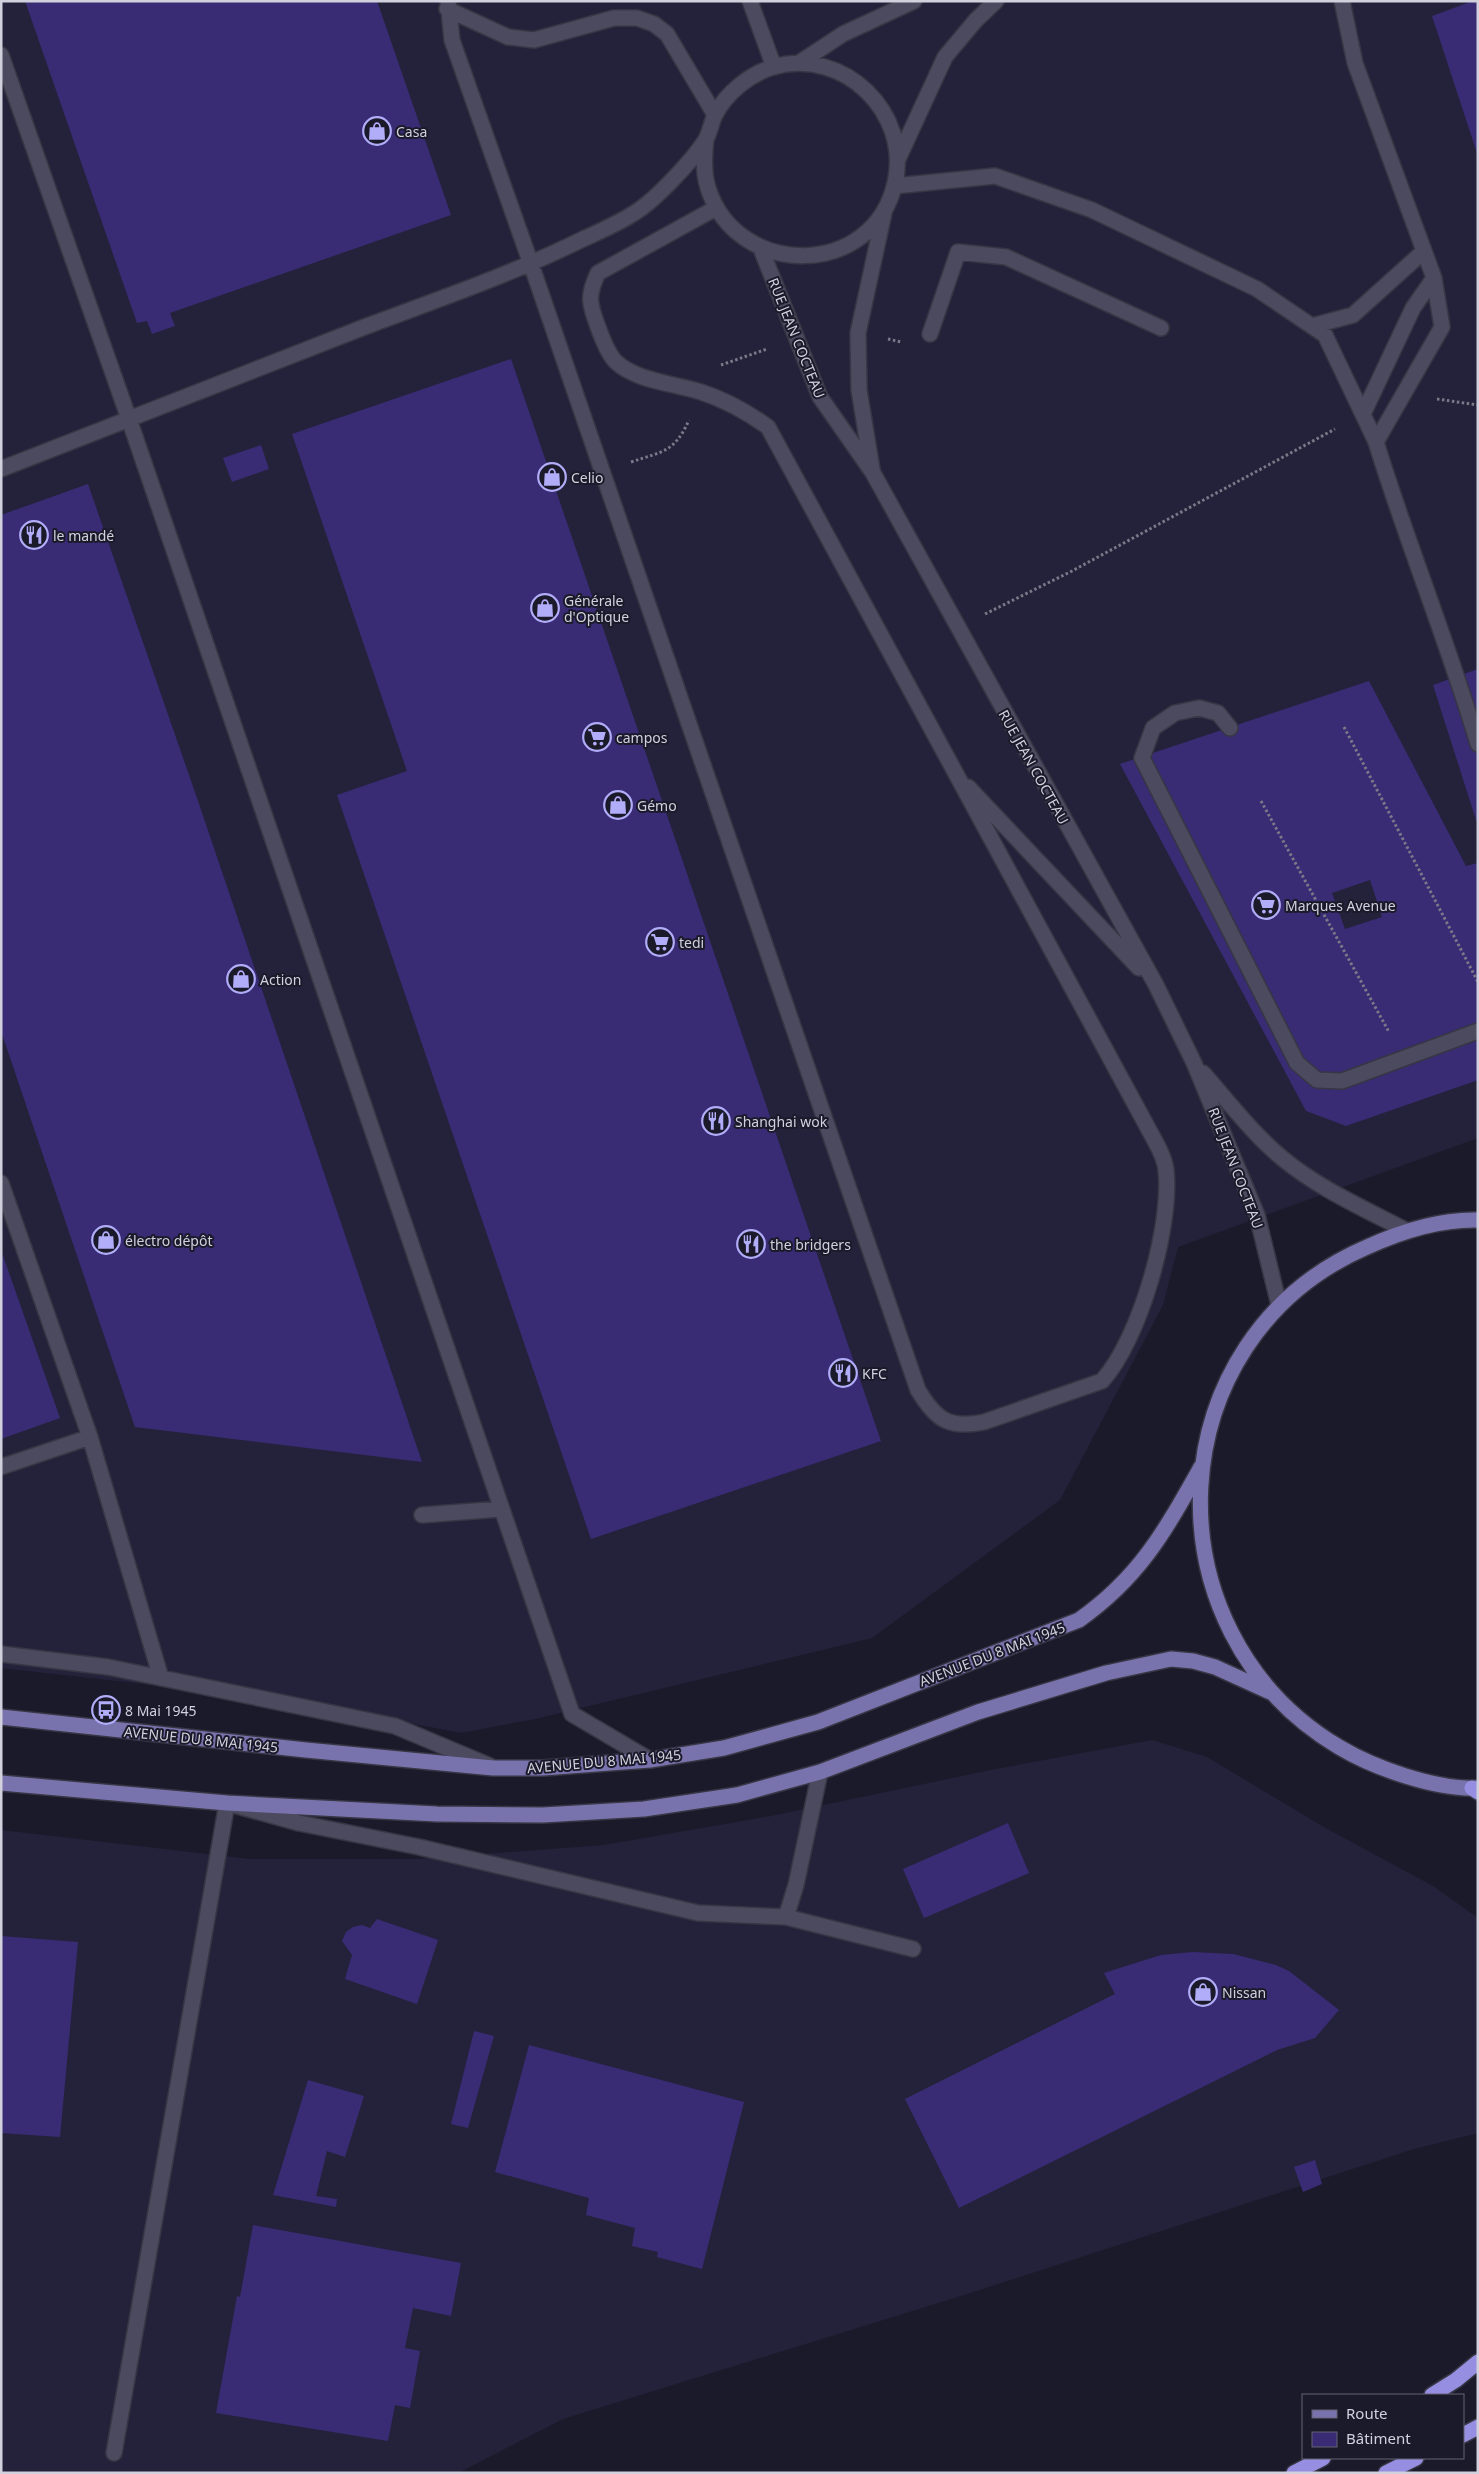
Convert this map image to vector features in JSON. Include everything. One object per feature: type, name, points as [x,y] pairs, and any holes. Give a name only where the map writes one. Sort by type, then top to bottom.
[{"type":"highway","points":[[1434,2394],[1456,2380],[1478,2362]]},
{"type":"highway","points":[[1464,2434],[1478,2427]]},
{"type":"highway","points":[[1294,2473],[1321,2459]]},
{"type":"highway","points":[[1386,2473],[1414,2459]]},
{"type":"main road","name":"AVENUE DU 8 MAI 1945","points":[[1476,1789],[1415,1780],[1361,1760],[1312,1731],[1270,1692],[1235,1643],[1211,1588],[1200,1528],[1201,1467],[1215,1408],[1241,1353],[1279,1305],[1337,1260],[1404,1230],[1464,1220],[1478,1220]]},
{"type":"main road","name":"AVENUE DU 8 MAI 1945","points":[[1,1717],[492,1768],[543,1768],[650,1760],[724,1748],[818,1722],[1079,1620],[1101,1604],[1130,1577],[1166,1530],[1201,1467]]},
{"type":"main road","name":"AVENUE DU 8 MAI 1945","points":[[1,1782],[227,1803],[437,1814],[543,1815],[653,1808],[737,1795],[820,1772],[978,1712],[1106,1673],[1171,1659],[1193,1661],[1215,1667],[1270,1692]]},
{"type":"street","points":[[750,1],[774,67]]},
{"type":"street","name":"RUE JEAN COCTEAU","points":[[799,63],[843,34],[914,1]]},
{"type":"street","name":"RUE JEAN COCTEAU","points":[[873,473],[859,390],[858,333],[884,210],[894,186],[898,159],[946,57],[976,20],[996,1]]},
{"type":"street","points":[[1342,1],[1355,63],[1434,278],[1442,327],[1376,442]]},
{"type":"street","points":[[448,5],[508,37],[534,40],[614,18],[636,18],[654,24],[667,34],[715,115]]},
{"type":"street","points":[[448,5],[452,40],[531,264],[918,1390],[929,1408],[946,1421],[964,1426],[984,1422],[1102,1381],[1113,1369],[1145,1298],[1157,1253],[1166,1205],[1166,1168],[1151,1133],[768,427],[742,408],[701,392],[663,383],[634,372],[615,360],[604,341],[589,303],[591,288],[598,273],[716,208]]},
{"type":"street","points":[[1,54],[129,419],[572,1714],[650,1760]]},
{"type":"street","name":"RUE JEAN COCTEAU","points":[[884,210],[866,232],[843,248],[817,256],[788,256],[761,248],[736,232],[716,208],[707,186],[704,163],[706,140],[715,115],[726,99],[740,85],[756,74],[774,67],[799,63],[823,66],[846,75],[867,89],[883,110],[894,134],[898,159]]},
{"type":"street","points":[[1,469],[531,264],[632,215],[655,198],[706,140]]},
{"type":"street","points":[[894,186],[995,176],[1092,210],[1257,289],[1325,335],[1376,442],[1394,501],[1458,676],[1478,744]]},
{"type":"street","name":"RUE JEAN COCTEAU","points":[[761,248],[820,397],[873,473],[1156,986],[1194,1063],[1257,1215],[1279,1305]]},
{"type":"street","points":[[1312,326],[1353,315],[1424,251]]},
{"type":"street","points":[[930,334],[958,252],[1006,257],[1161,328]]},
{"type":"street","points":[[1362,414],[1413,308],[1434,278]]},
{"type":"street","points":[[1230,728],[1218,713],[1199,708],[1175,713],[1152,728],[1142,758],[1297,1063],[1317,1080],[1342,1081],[1478,1031]]},
{"type":"street","points":[[954,771],[1156,986]]},
{"type":"street","name":"RUE JEAN COCTEAU","points":[[1194,1063],[1255,1132],[1282,1158],[1324,1186],[1404,1230]]},
{"type":"street","points":[[1,1183],[90,1437],[161,1678]]},
{"type":"street","points":[[1,1467],[90,1437]]},
{"type":"street","points":[[422,1515],[502,1510]]},
{"type":"street","points":[[1,1654],[108,1667],[395,1726],[492,1768]]},
{"type":"street","points":[[786,1917],[796,1885],[820,1772]]},
{"type":"street","points":[[114,2453],[227,1803],[299,1823],[419,1847],[698,1914],[786,1917],[913,1949]]},
{"type":"path","points":[[1403,393],[1478,405]]},
{"type":"path","points":[[958,628],[1072,571],[1362,414]]},
{"type":"path","points":[[1344,726],[1478,982]]},
{"type":"path","points":[[1261,801],[1390,1034]]},
{"type":"shaded area","points":[[1,1],[1478,1],[1478,1138],[1178,1247],[1163,1305],[1060,1500],[872,1638],[535,1719],[461,1733],[296,1701],[1,1668]]},
{"type":"shaded area","points":[[1152,1740],[1207,1757],[1322,1826],[1433,1886],[1478,1918],[1478,2133],[1414,2149],[964,2295],[563,2419],[458,2473],[1,2473],[1,1830],[250,1859],[419,1859],[604,1845],[771,1816],[991,1770]]},
{"type":"building","points":[[25,1],[377,1],[451,215],[170,313],[175,326],[152,334],[147,321],[137,323]]},
{"type":"building","points":[[1473,1],[1478,1],[1477,153],[1432,16]]},
{"type":"building","points":[[511,359],[881,1441],[591,1539],[337,795],[407,771],[292,434]]},
{"type":"building","points":[[261,445],[269,469],[232,482],[223,458]]},
{"type":"building","points":[[88,484],[198,801],[422,1462],[135,1427],[1,1031],[1,515]]},
{"type":"building","points":[[1478,669],[1478,822],[1477,823],[1433,685]]},
{"type":"building","name":"Marques Avenue","points":[[1369,681],[1466,866],[1478,863],[1478,1080],[1346,1126],[1306,1111],[1120,764]],"holes":[[[1370,880],[1382,917],[1345,929],[1332,893]]]},
{"type":"building","points":[[1,1250],[60,1418],[1,1439]]},
{"type":"building","points":[[1008,1823],[1029,1873],[924,1918],[903,1869]]},
{"type":"building","points":[[377,1919],[438,1940],[417,2004],[345,1979],[352,1955],[342,1941],[346,1932],[353,1927],[362,1925],[370,1928]]},
{"type":"building","points":[[1,1936],[78,1942],[60,2137],[1,2133]]},
{"type":"building","points":[[1193,1952],[1233,1954],[1276,1965],[1289,1971],[1339,2010],[1315,2038],[1277,2050],[959,2208],[905,2099],[1115,1994],[1104,1973],[1161,1955]]},
{"type":"building","points":[[474,2031],[494,2036],[468,2128],[451,2124]]},
{"type":"building","points":[[529,2045],[744,2102],[702,2269],[657,2257],[658,2252],[632,2246],[635,2228],[586,2215],[589,2198],[495,2172]]},
{"type":"building","points":[[308,2080],[364,2096],[345,2157],[327,2151],[316,2196],[337,2199],[336,2207],[273,2195]]},
{"type":"building","points":[[1315,2160],[1322,2184],[1303,2192],[1294,2167]]},
{"type":"building","points":[[253,2225],[461,2263],[451,2316],[413,2308],[405,2348],[420,2351],[410,2408],[395,2405],[388,2441],[216,2413],[237,2296],[240,2297]]},
{"type":"place","name":"Casa","points":[[377,131]]},
{"type":"place","name":"Celio","points":[[552,477]]},
{"type":"place","name":"le mandé","points":[[34,535]]},
{"type":"place","name":"Générale d'Optique","points":[[545,608]]},
{"type":"place","name":"campos","points":[[597,737]]},
{"type":"place","name":"Gémo","points":[[618,805]]},
{"type":"place","name":"Marques Avenue","points":[[1266,905]]},
{"type":"place","name":"tedi","points":[[660,942]]},
{"type":"place","name":"Action","points":[[241,979]]},
{"type":"place","name":"Shanghai wok","points":[[716,1121]]},
{"type":"place","name":"électro dépôt","points":[[106,1240]]},
{"type":"place","name":"the bridgers","points":[[751,1244]]},
{"type":"place","name":"KFC","points":[[843,1373]]},
{"type":"place","name":"8 Mai 1945","points":[[106,1710]]},
{"type":"place","name":"Nissan","points":[[1203,1992]]}]
